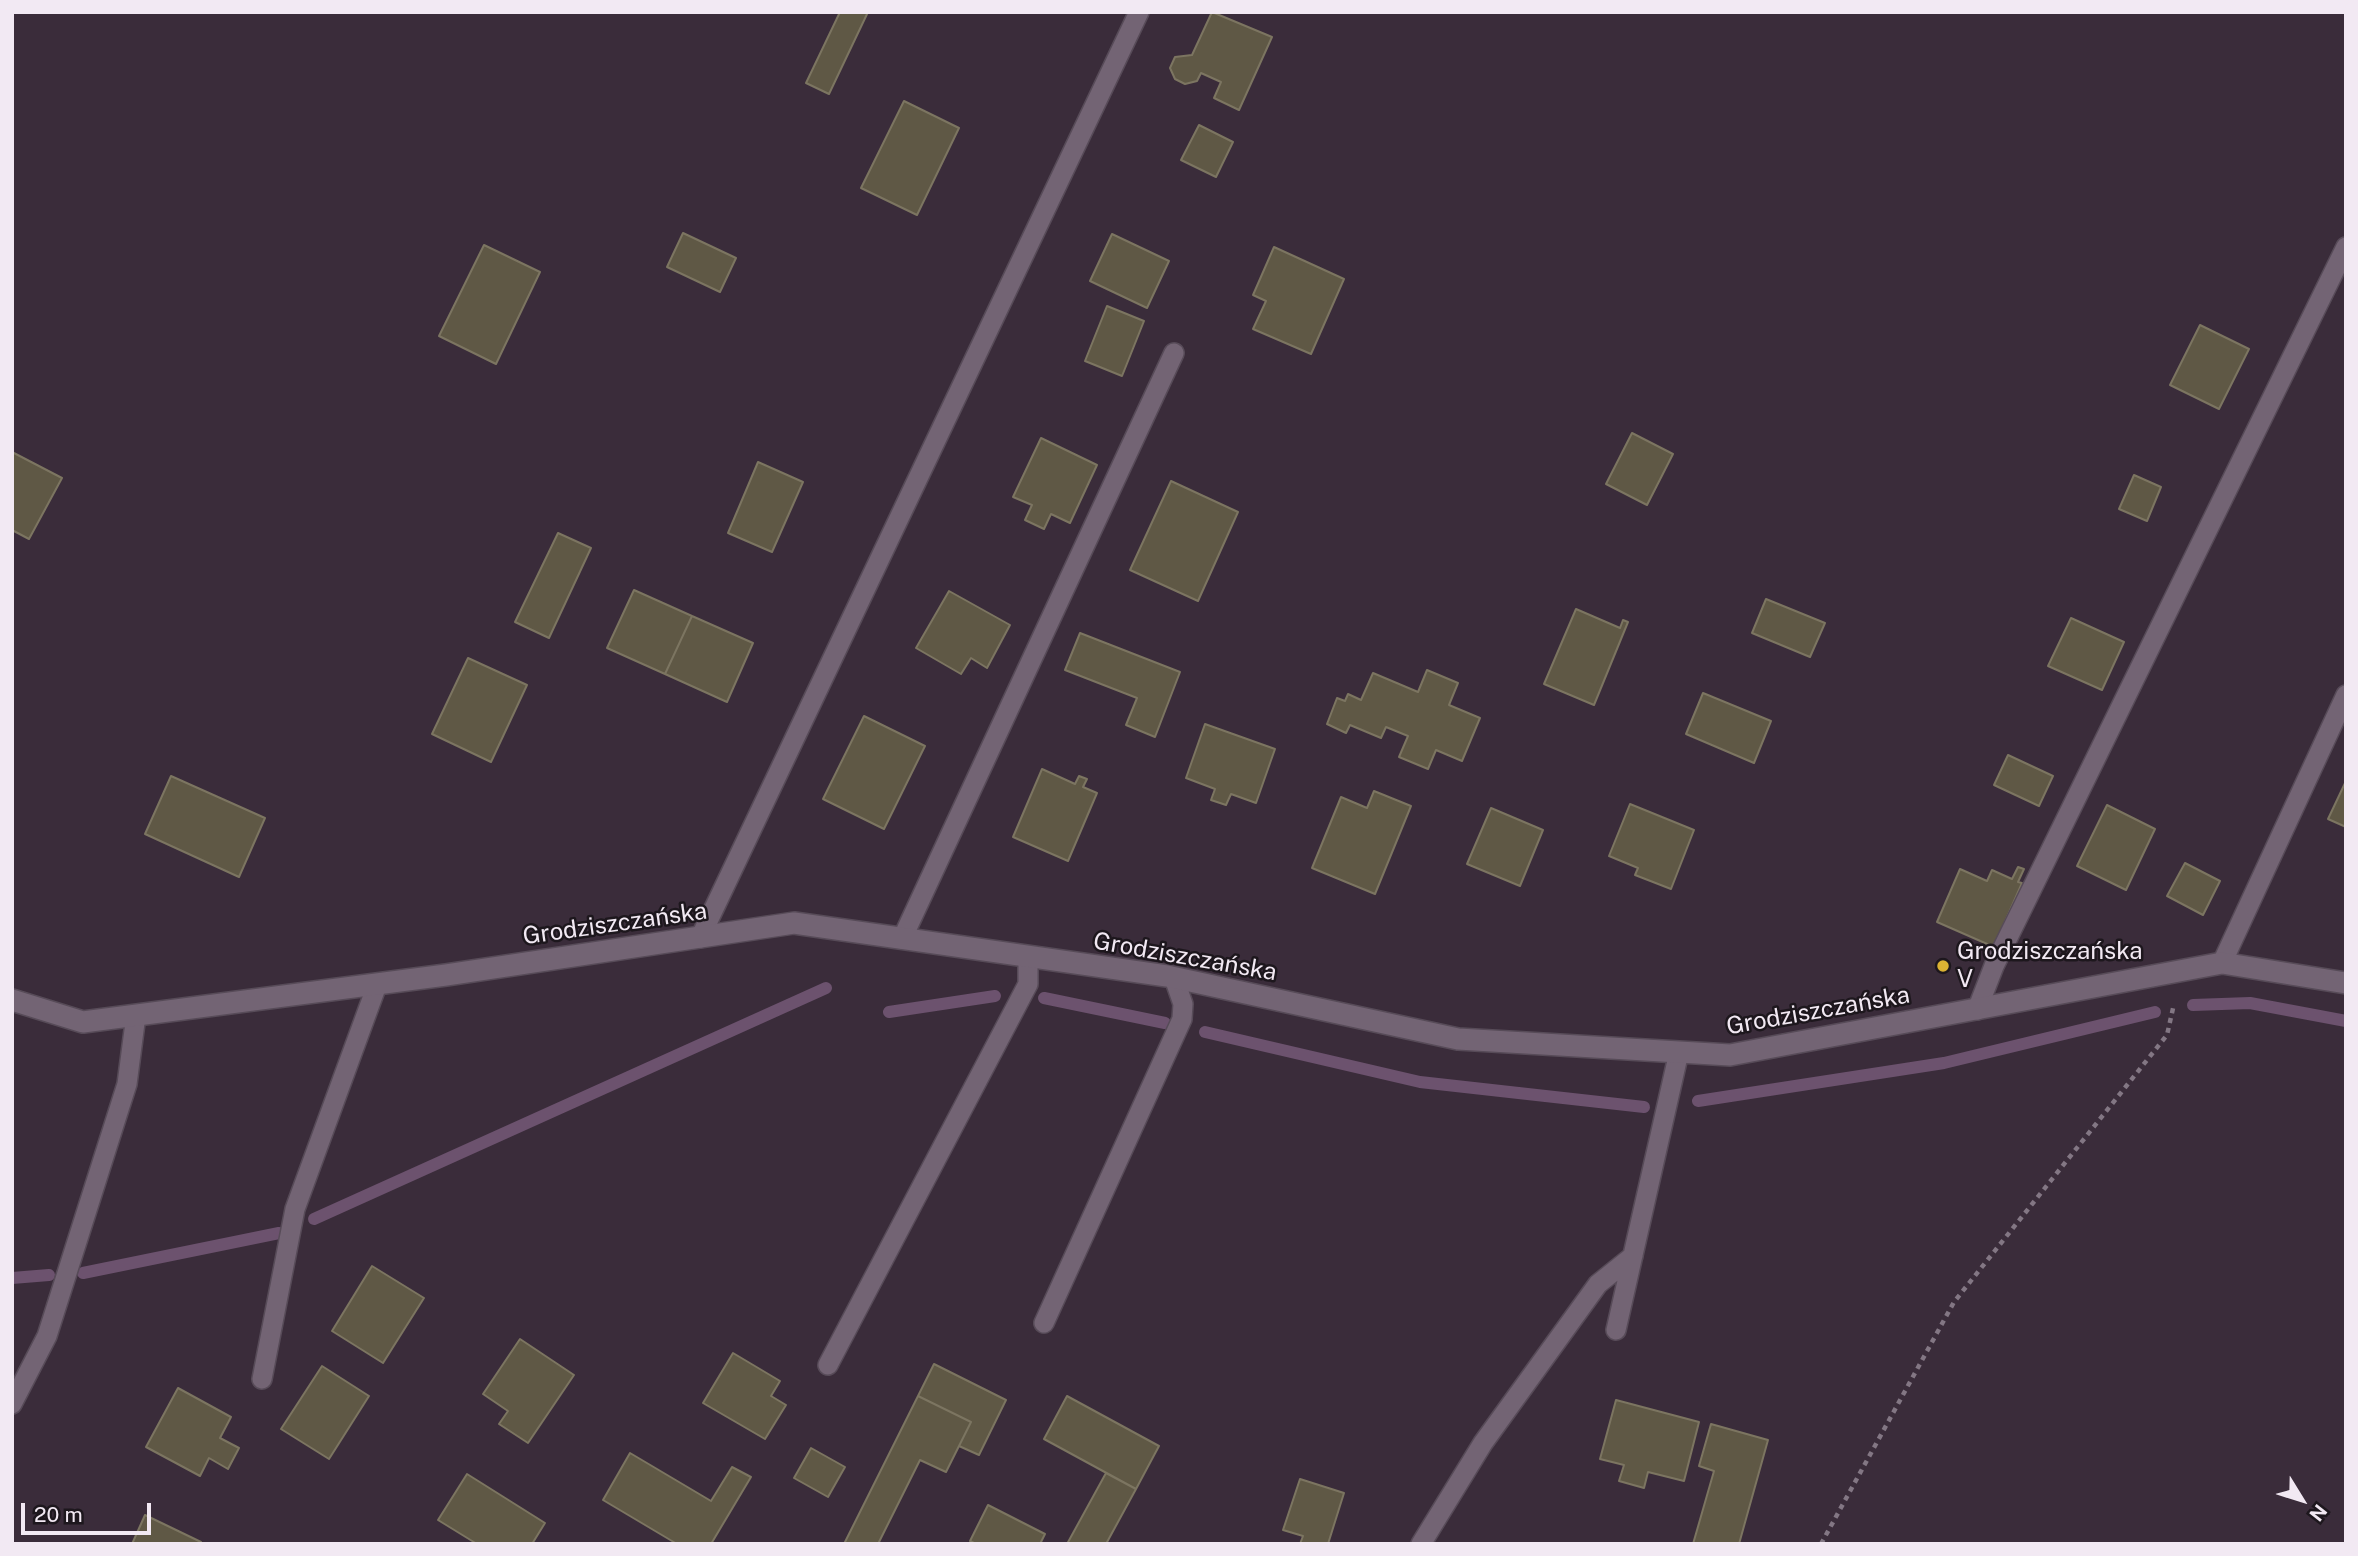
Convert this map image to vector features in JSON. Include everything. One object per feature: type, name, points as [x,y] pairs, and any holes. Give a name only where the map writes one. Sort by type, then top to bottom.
[{"type":"street","name":"Grodziszczańska","points":[[12,1000],[83,1022],[377,985],[794,923],[1174,978],[1458,1039],[1730,1055],[2222,963],[2346,982]]},
{"type":"lane","points":[[699,937],[1139,12]]},
{"type":"lane","points":[[1976,1010],[1994,965],[2346,247]]},
{"type":"lane","points":[[902,939],[1174,353]]},
{"type":"lane","points":[[2222,963],[2346,695]]},
{"type":"lane","points":[[828,1365],[1028,984],[1028,957]]},
{"type":"lane","points":[[1044,1323],[1182,1019],[1183,1004],[1174,978]]},
{"type":"lane","points":[[262,1379],[295,1209],[377,985]]},
{"type":"lane","points":[[12,1404],[47,1336],[127,1084],[136,1015]]},
{"type":"lane","points":[[1616,1331],[1679,1052]]},
{"type":"lane","points":[[1421,1544],[1483,1443],[1598,1284],[1633,1256]]},
{"type":"path","points":[[1821,1544],[1954,1301],[2166,1035],[2182,972]]},
{"type":"building","points":[[840,12],[868,12],[829,94],[806,83]]},
{"type":"building","points":[[1212,12],[1272,37],[1239,110],[1214,98],[1221,82],[1201,73],[1197,81],[1185,84],[1175,79],[1170,68],[1175,57],[1192,55]]},
{"type":"building","points":[[904,101],[959,128],[917,215],[861,188]]},
{"type":"building","points":[[1199,125],[1233,142],[1216,177],[1181,160]]},
{"type":"building","points":[[683,233],[736,258],[720,292],[667,267]]},
{"type":"building","points":[[1112,234],[1169,261],[1147,308],[1090,281]]},
{"type":"building","points":[[484,245],[540,272],[496,364],[439,336]]},
{"type":"building","points":[[1274,247],[1344,279],[1311,354],[1253,329],[1266,301],[1253,295]]},
{"type":"building","points":[[1107,306],[1144,321],[1122,376],[1085,361]]},
{"type":"building","points":[[2200,325],[2249,349],[2219,409],[2170,385]]},
{"type":"building","points":[[1632,433],[1673,454],[1647,505],[1606,484]]},
{"type":"building","points":[[1041,438],[1097,465],[1070,523],[1051,514],[1044,529],[1025,520],[1032,505],[1013,497]]},
{"type":"building","points":[[12,452],[62,478],[29,539],[12,530]]},
{"type":"building","points":[[758,462],[803,482],[772,552],[728,533]]},
{"type":"building","points":[[2134,475],[2161,487],[2147,521],[2119,509]]},
{"type":"building","points":[[1171,481],[1238,512],[1198,601],[1130,570]]},
{"type":"building","points":[[558,533],[591,548],[549,638],[515,622]]},
{"type":"building","points":[[634,590],[692,616],[665,674],[607,648]]},
{"type":"building","points":[[949,591],[1010,625],[987,668],[971,658],[961,674],[916,648]]},
{"type":"building","points":[[1766,599],[1825,623],[1810,657],[1752,633]]},
{"type":"building","points":[[1576,609],[1620,628],[1623,620],[1628,622],[1594,705],[1544,684]]},
{"type":"building","points":[[692,616],[753,643],[727,702],[665,674]]},
{"type":"building","points":[[2071,618],[2124,642],[2102,690],[2048,666]]},
{"type":"building","points":[[1080,633],[1180,672],[1155,737],[1126,725],[1137,698],[1065,670]]},
{"type":"building","points":[[468,658],[527,685],[491,762],[432,734]]},
{"type":"building","points":[[1427,670],[1458,683],[1449,705],[1480,718],[1462,761],[1436,750],[1428,769],[1399,757],[1408,736],[1386,727],[1381,738],[1350,725],[1346,733],[1327,724],[1337,698],[1345,701],[1348,694],[1361,700],[1373,673],[1418,692]]},
{"type":"building","points":[[1703,693],[1771,721],[1754,763],[1686,734]]},
{"type":"building","points":[[864,716],[925,746],[884,829],[823,799]]},
{"type":"building","points":[[1205,724],[1275,749],[1256,803],[1231,794],[1226,805],[1211,800],[1215,789],[1186,778]]},
{"type":"building","points":[[2008,755],[2053,776],[2039,806],[1994,785]]},
{"type":"building","points":[[1042,769],[1075,784],[1079,776],[1087,779],[1083,787],[1097,793],[1068,861],[1013,837]]},
{"type":"building","points":[[171,776],[265,818],[239,877],[145,834]]},
{"type":"building","points":[[2346,781],[2346,827],[2328,819]]},
{"type":"building","points":[[1374,791],[1411,806],[1375,894],[1312,868],[1341,797],[1367,808]]},
{"type":"building","points":[[1630,804],[1694,830],[1671,889],[1635,875],[1638,868],[1609,856]]},
{"type":"building","points":[[2107,805],[2155,829],[2126,890],[2077,866]]},
{"type":"building","points":[[1491,808],[1543,830],[1520,886],[1467,864]]},
{"type":"building","points":[[2185,863],[2220,881],[2203,915],[2167,896]]},
{"type":"building","points":[[2018,867],[2024,869],[2018,882],[2022,883],[1994,947],[1937,922],[1960,869],[1987,881],[1992,870],[2012,879]]},
{"type":"building","points":[[372,1266],[424,1298],[383,1363],[332,1331]]},
{"type":"building","points":[[520,1339],[574,1375],[528,1443],[499,1424],[508,1411],[483,1394]]},
{"type":"building","points":[[733,1353],[780,1381],[771,1396],[786,1405],[765,1439],[703,1403]]},
{"type":"building","points":[[934,1364],[1006,1400],[979,1455],[959,1446],[971,1422],[918,1396]]},
{"type":"building","points":[[322,1366],[369,1396],[329,1459],[281,1429]]},
{"type":"building","points":[[178,1388],[231,1417],[220,1438],[239,1448],[228,1469],[209,1458],[200,1476],[146,1447]]},
{"type":"building","points":[[918,1396],[971,1422],[946,1472],[920,1460],[878,1544],[844,1544]]},
{"type":"building","points":[[1067,1396],[1159,1446],[1136,1489],[1044,1439]]},
{"type":"building","points":[[1616,1400],[1699,1422],[1684,1481],[1648,1472],[1644,1488],[1619,1481],[1624,1465],[1600,1459]]},
{"type":"building","points":[[1711,1424],[1768,1440],[1739,1544],[1693,1544],[1714,1471],[1699,1466]]},
{"type":"building","points":[[811,1448],[845,1467],[828,1497],[794,1478]]},
{"type":"building","points":[[630,1453],[711,1501],[732,1467],[751,1477],[711,1544],[677,1544],[603,1500]]},
{"type":"building","points":[[1106,1473],[1136,1489],[1106,1544],[1067,1544]]},
{"type":"building","points":[[467,1474],[545,1523],[532,1544],[477,1544],[438,1520]]},
{"type":"building","points":[[1300,1479],[1344,1493],[1328,1544],[1300,1544],[1303,1536],[1283,1530]]},
{"type":"building","points":[[988,1505],[1045,1534],[1040,1544],[976,1544],[970,1541]]},
{"type":"building","points":[[145,1515],[201,1542],[200,1544],[132,1544]]},
{"type":"waterway","points":[[314,1219],[826,988]]},
{"type":"waterway","points":[[889,1012],[995,996]]},
{"type":"waterway","points":[[1044,998],[1165,1023]]},
{"type":"waterway","points":[[2193,1005],[2250,1003],[2346,1021]]},
{"type":"waterway","points":[[1698,1101],[1944,1063],[2155,1012]]},
{"type":"waterway","points":[[1205,1032],[1420,1082],[1644,1107]]},
{"type":"waterway","points":[[83,1273],[279,1233]]},
{"type":"waterway","points":[[12,1278],[49,1275]]},
{"type":"place","name":"Grodziszczańska V","points":[[1943,966]]}]
